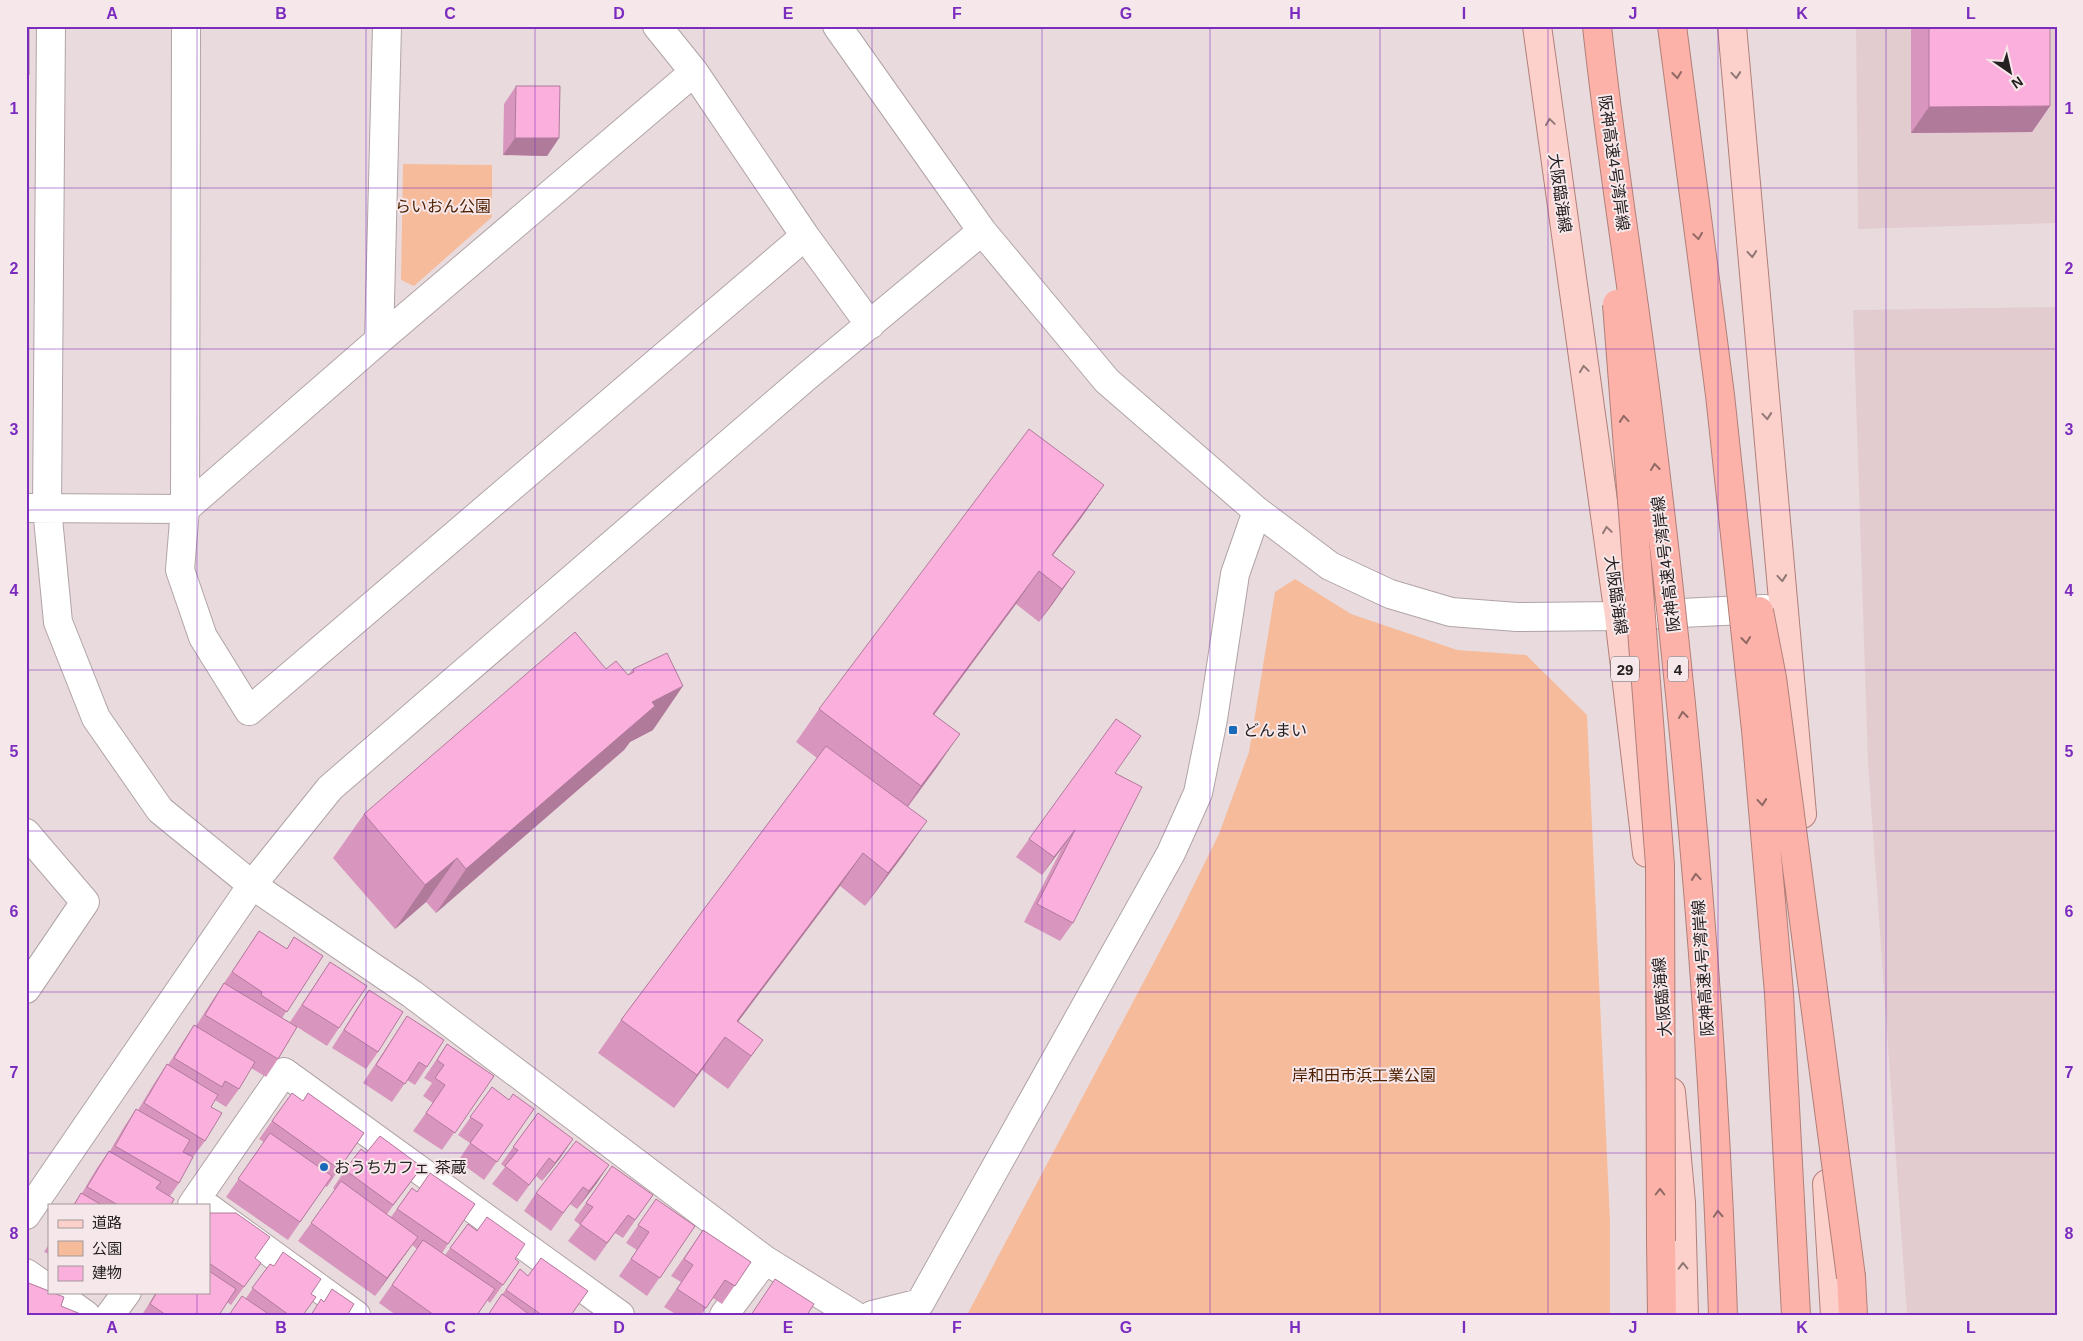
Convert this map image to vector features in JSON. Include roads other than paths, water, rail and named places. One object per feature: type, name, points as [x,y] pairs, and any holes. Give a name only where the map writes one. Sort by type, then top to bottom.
[{"type":"highway","name":"阪神高速4号湾岸線","points":[[1597,26],[1606,107],[1649,417],[1683,718],[1707,1007],[1723,1315]]},
{"type":"highway","points":[[1672,26],[1720,395],[1756,730],[1779,993],[1796,1315]]},
{"type":"highway","name":"4","points":[[1606,107],[1620,367],[1660,865],[1662,1315]]},
{"type":"highway","points":[[1720,395],[1772,678],[1851,1277],[1853,1315]]},
{"type":"main road","name":"大阪臨海線","points":[[1536,26],[1619,616],[1654,915],[1680,1193],[1684,1315]]},
{"type":"main road","points":[[1732,26],[1808,886],[1835,1315]]},
{"type":"street","points":[[51,26],[37,508],[58,622],[96,718],[160,810],[252,885],[412,994],[765,1260],[854,1315]]},
{"type":"street","points":[[186,26],[185,509],[180,570],[203,637],[249,711],[805,236]]},
{"type":"street","points":[[380,340],[387,26]]},
{"type":"street","points":[[657,26],[694,72],[805,236],[870,325]]},
{"type":"street","points":[[837,26],[982,231],[1107,382],[1257,511],[1330,566],[1390,594],[1451,612],[1517,618],[1619,616],[1784,608]]},
{"type":"street","points":[[37,508],[185,509],[694,72]]},
{"type":"street","points":[[26,1216],[252,885],[330,788],[806,377],[982,231]]},
{"type":"street","points":[[872,1315],[920,1302],[1171,853],[1198,793],[1213,719],[1235,574],[1257,511]]},
{"type":"street","points":[[26,833],[85,902],[26,989]]},
{"type":"street","points":[[200,1204],[284,1072],[620,1315]]},
{"type":"street","points":[[210,1211],[356,1315]]},
{"type":"street","points":[[724,1315],[765,1260]]},
{"type":"street","points":[[26,1273],[48,1288]]},
{"type":"street","points":[[57,1294],[86,1315]]},
{"type":"street","points":[[110,1315],[126,1294]]},
{"type":"place","name":"どんまい","points":[[1233,730]]},
{"type":"place","name":"おうちカフェ 茶蔵","points":[[324,1167]]},
{"type":"park label","name":"らいおん公園","points":[[443,206]]},
{"type":"park label","name":"岸和田市浜工業公園","points":[[1364,1075]]}]
